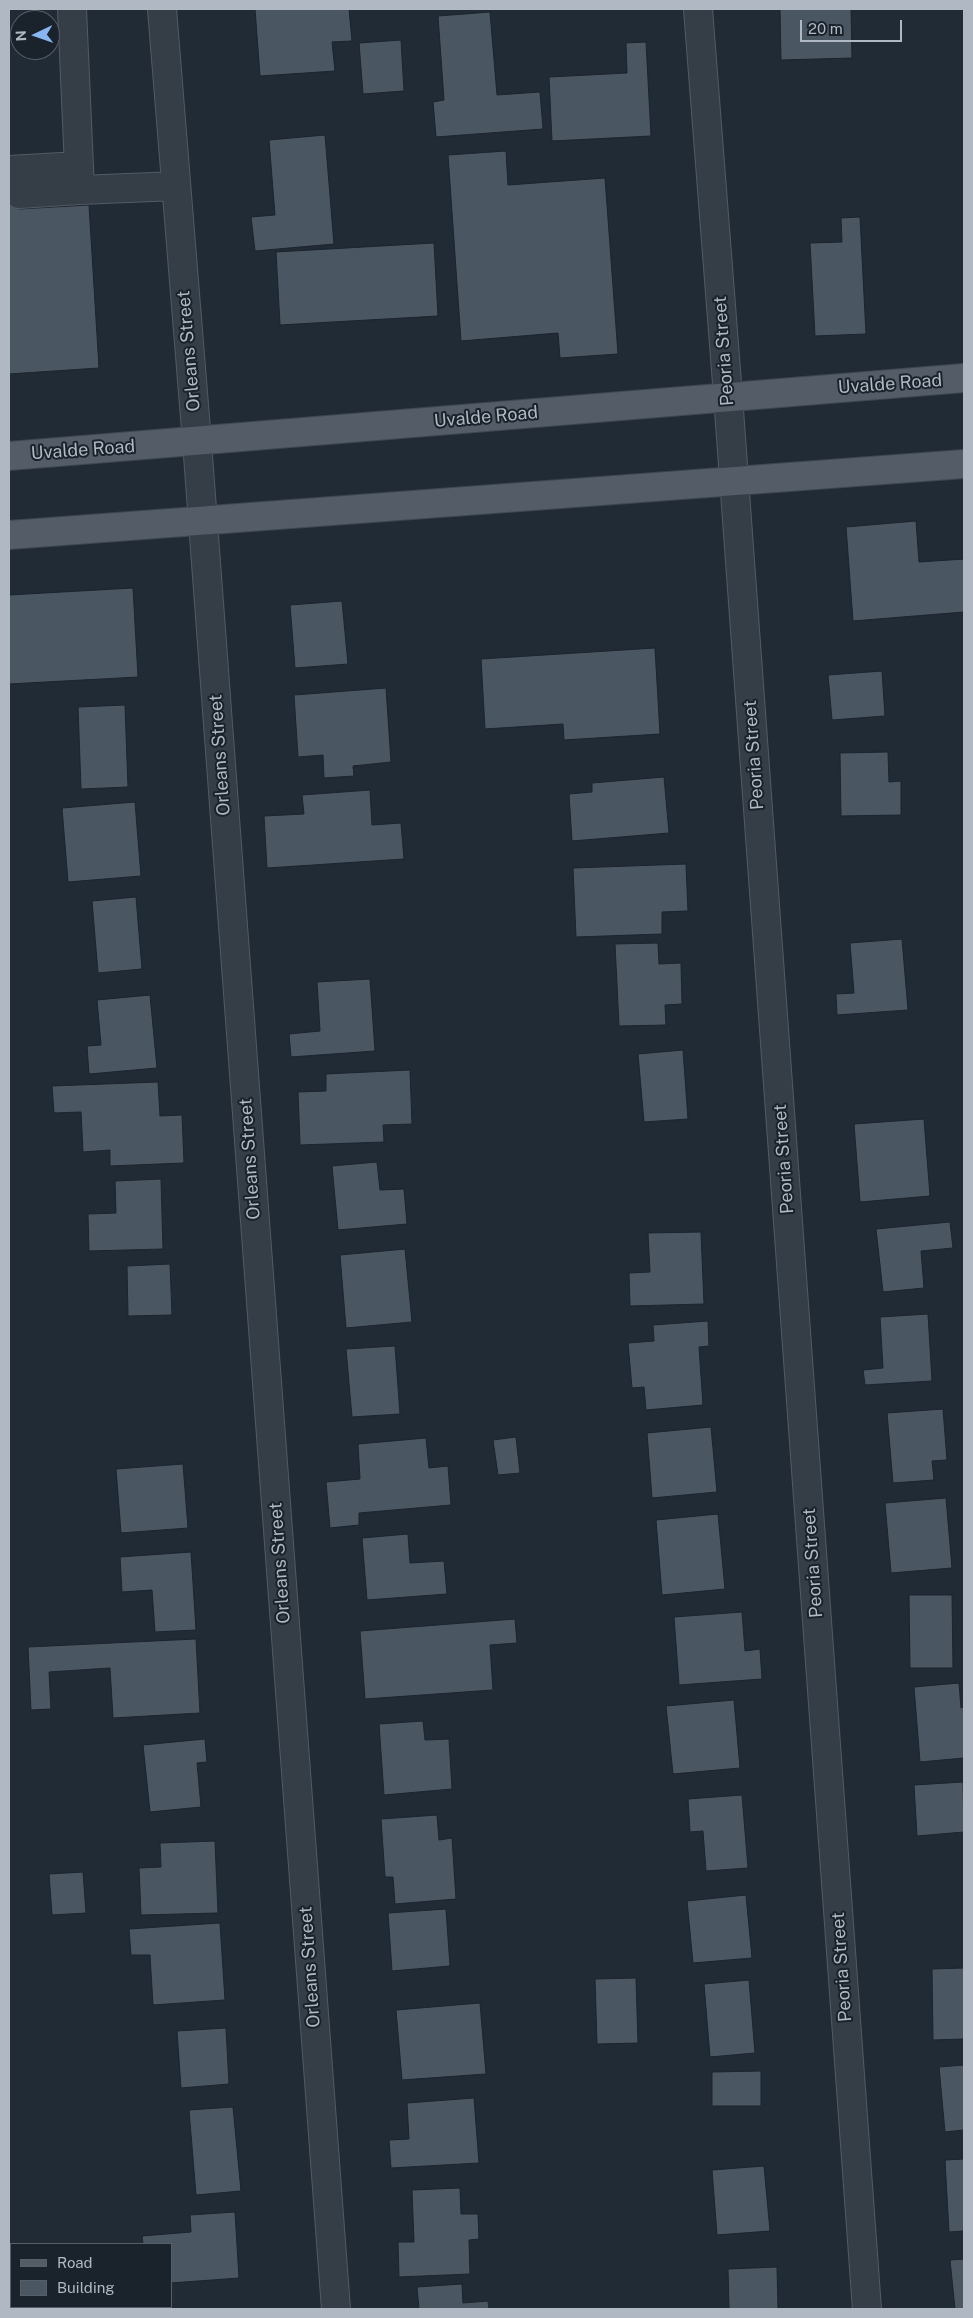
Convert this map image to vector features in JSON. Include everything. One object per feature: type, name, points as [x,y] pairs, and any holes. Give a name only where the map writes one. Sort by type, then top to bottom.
[{"type":"main road","name":"Uvalde Road","points":[[9,456],[964,378]]},
{"type":"main road","points":[[9,535],[734,479],[964,464]]},
{"type":"street","points":[[72,9],[80,178]]},
{"type":"street","name":"Orleans Street","points":[[162,9],[203,520],[336,2309]]},
{"type":"street","name":"Peoria Street","points":[[698,9],[728,396],[867,2309]]},
{"type":"street","points":[[14,182],[80,178],[176,186]]},
{"type":"building","points":[[255,9],[349,9],[352,41],[332,42],[335,71],[260,76]]},
{"type":"building","points":[[780,9],[851,9],[852,58],[781,60]]},
{"type":"building","points":[[490,12],[497,95],[540,92],[543,129],[436,137],[433,102],[444,100],[438,16]]},
{"type":"building","points":[[401,40],[404,91],[363,94],[359,43]]},
{"type":"building","points":[[646,42],[651,136],[552,141],[549,77],[627,73],[626,43]]},
{"type":"building","points":[[325,135],[334,244],[255,251],[251,217],[275,215],[269,140]]},
{"type":"building","points":[[506,151],[508,185],[605,178],[618,354],[560,358],[558,333],[461,341],[448,155]]},
{"type":"building","points":[[18,189],[19,209],[89,205],[99,368],[9,374],[9,190]]},
{"type":"building","points":[[860,217],[866,334],[815,336],[810,243],[842,242],[841,218]]},
{"type":"building","points":[[434,243],[438,316],[280,325],[276,252]]},
{"type":"building","points":[[916,521],[919,562],[964,559],[964,612],[853,621],[846,527]]},
{"type":"building","points":[[133,588],[138,677],[9,684],[9,595]]},
{"type":"building","points":[[342,601],[348,664],[295,668],[290,605]]},
{"type":"building","points":[[655,648],[660,734],[564,740],[563,724],[485,729],[481,659]]},
{"type":"building","points":[[882,671],[885,716],[832,720],[828,675]]},
{"type":"building","points":[[386,688],[391,762],[353,766],[354,776],[324,778],[323,755],[298,757],[294,695]]},
{"type":"building","points":[[125,705],[128,787],[81,789],[78,707]]},
{"type":"building","points":[[888,752],[889,782],[901,781],[901,815],[841,816],[840,753]]},
{"type":"building","points":[[664,777],[669,833],[572,841],[569,794],[592,792],[592,783]]},
{"type":"building","points":[[370,790],[372,825],[401,823],[404,859],[267,868],[264,816],[304,814],[302,795]]},
{"type":"building","points":[[135,802],[141,876],[68,882],[62,808]]},
{"type":"building","points":[[686,864],[688,911],[662,912],[662,934],[576,937],[573,868]]},
{"type":"building","points":[[136,897],[142,969],[98,973],[92,901]]},
{"type":"building","points":[[902,939],[908,1010],[837,1015],[836,994],[854,993],[850,943]]},
{"type":"building","points":[[658,943],[659,964],[681,963],[682,1004],[665,1005],[666,1025],[619,1026],[615,944]]},
{"type":"building","points":[[370,979],[375,1051],[291,1057],[289,1034],[320,1031],[317,982]]},
{"type":"building","points":[[150,995],[157,1068],[89,1074],[87,1046],[101,1045],[97,1000]]},
{"type":"building","points":[[683,1050],[688,1119],[644,1122],[638,1054]]},
{"type":"building","points":[[410,1070],[412,1124],[383,1125],[384,1142],[300,1145],[298,1092],[326,1091],[326,1074]]},
{"type":"building","points":[[158,1082],[160,1116],[182,1115],[184,1163],[110,1166],[110,1150],[83,1152],[81,1112],[54,1113],[52,1086]]},
{"type":"building","points":[[924,1119],[930,1196],[860,1202],[854,1124]]},
{"type":"building","points":[[377,1162],[380,1190],[404,1189],[407,1224],[338,1230],[332,1166]]},
{"type":"building","points":[[161,1179],[163,1249],[89,1251],[88,1214],[116,1213],[115,1181]]},
{"type":"building","points":[[950,1222],[953,1248],[921,1251],[924,1288],[883,1292],[876,1229]]},
{"type":"building","points":[[701,1232],[704,1304],[630,1306],[629,1273],[650,1272],[648,1233]]},
{"type":"building","points":[[405,1249],[412,1322],[346,1328],[340,1255]]},
{"type":"building","points":[[170,1264],[172,1315],[128,1316],[127,1266]]},
{"type":"building","points":[[928,1314],[932,1381],[865,1385],[863,1370],[883,1368],[880,1317]]},
{"type":"building","points":[[708,1321],[709,1346],[699,1347],[703,1405],[646,1410],[644,1387],[632,1388],[628,1343],[654,1341],[653,1325]]},
{"type":"building","points":[[395,1346],[400,1414],[352,1417],[346,1349]]},
{"type":"building","points":[[943,1409],[947,1460],[932,1461],[934,1480],[893,1483],[887,1413]]},
{"type":"building","points":[[711,1427],[717,1492],[652,1498],[647,1433]]},
{"type":"building","points":[[516,1437],[520,1473],[498,1475],[493,1440]]},
{"type":"building","points":[[426,1438],[429,1468],[448,1466],[451,1505],[359,1513],[359,1525],[330,1528],[326,1482],[360,1479],[358,1444]]},
{"type":"building","points":[[183,1464],[188,1528],[121,1533],[116,1469]]},
{"type":"building","points":[[946,1498],[952,1568],[891,1573],[885,1503]]},
{"type":"building","points":[[718,1514],[725,1589],[662,1595],[656,1520]]},
{"type":"building","points":[[408,1534],[410,1563],[444,1561],[447,1594],[367,1600],[362,1538]]},
{"type":"building","points":[[191,1552],[196,1630],[155,1632],[152,1590],[122,1592],[120,1557]]},
{"type":"building","points":[[909,1595],[952,1595],[953,1668],[910,1668]]},
{"type":"building","points":[[742,1612],[745,1651],[760,1649],[762,1679],[679,1685],[674,1617]]},
{"type":"building","points":[[515,1619],[517,1643],[490,1645],[493,1690],[365,1699],[360,1631]]},
{"type":"building","points":[[196,1639],[200,1713],[113,1718],[110,1668],[49,1672],[51,1709],[31,1710],[28,1647]]},
{"type":"building","points":[[959,1683],[961,1708],[964,1707],[964,1758],[920,1762],[914,1687]]},
{"type":"building","points":[[734,1700],[740,1768],[673,1774],[666,1706]]},
{"type":"building","points":[[423,1721],[425,1740],[449,1739],[452,1789],[384,1795],[379,1724]]},
{"type":"building","points":[[205,1739],[207,1762],[197,1763],[201,1807],[150,1812],[143,1745]]},
{"type":"building","points":[[963,1782],[964,1832],[917,1836],[914,1785]]},
{"type":"building","points":[[742,1795],[748,1868],[706,1871],[703,1831],[690,1832],[688,1799]]},
{"type":"building","points":[[437,1815],[439,1840],[452,1838],[456,1899],[395,1904],[393,1877],[385,1877],[381,1819]]},
{"type":"building","points":[[215,1841],[218,1913],[141,1915],[139,1868],[161,1867],[160,1843]]},
{"type":"building","points":[[83,1872],[86,1913],[52,1915],[49,1874]]},
{"type":"building","points":[[746,1895],[752,1958],[693,1963],[687,1901]]},
{"type":"building","points":[[446,1909],[450,1966],[392,1971],[388,1913]]},
{"type":"building","points":[[220,1923],[225,2000],[153,2005],[150,1955],[131,1955],[129,1929]]},
{"type":"building","points":[[964,1968],[964,2039],[933,2040],[932,1969]]},
{"type":"building","points":[[636,1978],[638,2043],[597,2044],[595,1979]]},
{"type":"building","points":[[749,1980],[755,2053],[710,2057],[704,1984]]},
{"type":"building","points":[[480,2003],[486,2074],[402,2080],[396,2010]]},
{"type":"building","points":[[226,2028],[229,2084],[181,2088],[177,2031]]},
{"type":"building","points":[[964,2065],[964,2130],[945,2132],[939,2067]]},
{"type":"building","points":[[761,2071],[761,2106],[712,2106],[712,2072]]},
{"type":"building","points":[[474,2098],[479,2163],[391,2168],[389,2140],[409,2139],[407,2103]]},
{"type":"building","points":[[233,2107],[241,2191],[196,2195],[189,2110]]},
{"type":"building","points":[[964,2159],[964,2231],[949,2232],[945,2160]]},
{"type":"building","points":[[764,2166],[770,2231],[717,2235],[712,2170]]},
{"type":"building","points":[[460,2188],[461,2214],[478,2214],[479,2239],[469,2240],[470,2274],[399,2277],[398,2242],[414,2242],[412,2190]]},
{"type":"building","points":[[235,2212],[239,2278],[172,2283],[172,2243],[143,2243],[142,2236],[191,2232],[190,2215]]},
{"type":"building","points":[[964,2259],[964,2309],[955,2309],[950,2260]]},
{"type":"building","points":[[777,2267],[778,2309],[729,2309],[728,2269]]},
{"type":"building","points":[[462,2284],[463,2303],[488,2301],[489,2309],[419,2309],[417,2287]]}]
